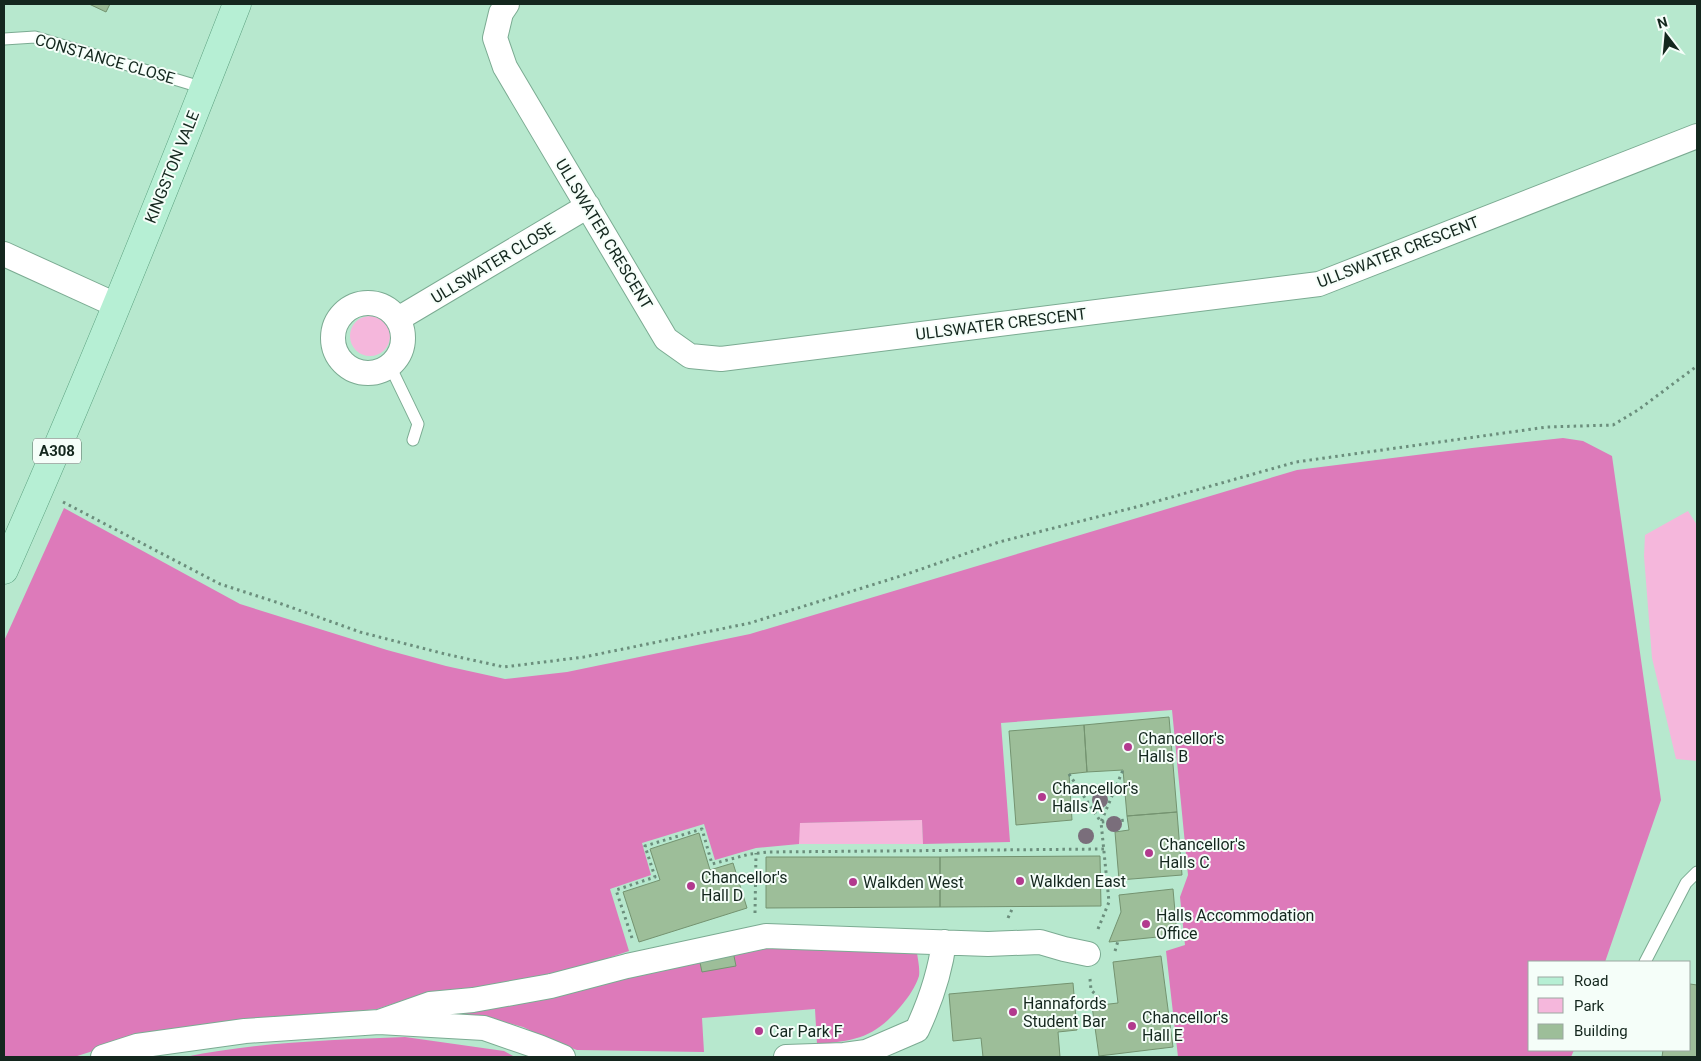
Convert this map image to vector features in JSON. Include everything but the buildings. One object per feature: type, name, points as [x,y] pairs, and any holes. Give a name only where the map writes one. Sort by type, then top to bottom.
[{"type":"main road","name":"KINGSTON VALE","points":[[4,570],[54,458],[205,88],[237,4]]},
{"type":"street","name":"ULLSWATER CRESCENT","points":[[507,4],[501,13],[495,38],[505,67],[666,339],[690,356],[721,359],[1319,284],[1697,136]]},
{"type":"street","name":"ULLSWATER CLOSE","points":[[398,319],[588,206]]},
{"type":"street","points":[[4,254],[116,305]]},
{"type":"street","points":[[369,303],[389,310],[398,319],[402,328],[403,342],[400,354],[390,366],[379,372],[355,371],[345,365],[338,357],[333,345],[334,328],[340,317],[349,309],[357,305],[369,303]]},
{"type":"street","points":[[379,1022],[430,1004],[473,1000],[551,986],[766,936],[988,944],[1040,942],[1088,954]]},
{"type":"street","points":[[786,1057],[844,1055],[866,1052],[917,1030],[930,1004],[944,942]]},
{"type":"street","points":[[103,1057],[137,1046],[245,1031],[379,1022],[484,1028],[563,1057]]},
{"type":"lane","name":"CONSTANCE CLOSE","points":[[4,39],[35,37],[205,88]]},
{"type":"lane","points":[[390,366],[418,424],[413,440]]},
{"type":"lane","points":[[1646,961],[1686,883],[1697,872]]},
{"type":"path","points":[[59,500],[220,584],[360,632],[504,667],[584,657],[750,623],[907,574],[999,542],[1140,506],[1296,462],[1547,427],[1612,425],[1638,410],[1697,366]]},
{"type":"path","points":[[1088,954],[1109,902],[1102,822],[1123,770]]},
{"type":"path","points":[[1069,774],[1102,822]]},
{"type":"path","points":[[1102,822],[1128,820]]},
{"type":"path","points":[[640,964],[616,890],[655,877],[645,846],[702,829],[712,864],[756,853],[1104,849]]},
{"type":"path","points":[[755,938],[756,853]]},
{"type":"green space","points":[[374,316],[381,319],[387,325],[390,336],[389,344],[381,353],[374,356],[366,356],[359,353],[351,344],[350,332],[353,325],[362,317]]},
{"type":"green space","points":[[1688,511],[1697,525],[1697,761],[1676,759],[1652,658],[1644,556],[1645,535]]},
{"type":"green space","points":[[922,820],[923,844],[799,844],[799,823]]},
{"type":"shaded area","points":[[1563,438],[1583,441],[1612,456],[1661,800],[1605,961],[1528,961],[1528,1051],[1574,1051],[1571,1057],[1178,1057],[1166,951],[1185,945],[1180,897],[1188,875],[1172,710],[1001,723],[1010,842],[923,844],[922,820],[800,823],[799,844],[756,848],[715,860],[704,824],[642,843],[651,875],[610,889],[629,951],[555,976],[478,989],[425,993],[377,1009],[245,1023],[131,1039],[74,1057],[4,1057],[4,641],[64,508],[240,604],[387,650],[505,679],[567,672],[750,634],[1297,470]]},
{"type":"shaded area","points":[[756,947],[917,953],[919,976],[904,1003],[883,1025],[874,1031],[854,1039],[817,1044],[815,1009],[702,1018],[704,1052],[577,1050],[554,1042],[523,1027],[496,1020],[443,1015]]},
{"type":"shaded area","points":[[405,1037],[504,1051],[515,1057],[185,1057],[267,1045]]},
{"type":"place","name":"Chancellor's Halls B","points":[[1128,747]]},
{"type":"place","name":"Chancellor's Halls A","points":[[1042,797]]},
{"type":"place","name":"Chancellor's Halls C","points":[[1149,853]]},
{"type":"place","name":"Walkden East","points":[[1020,881]]},
{"type":"place","name":"Walkden West","points":[[853,882]]},
{"type":"place","name":"Chancellor's Hall D","points":[[691,886]]},
{"type":"place","name":"Halls Accommodation Office","points":[[1146,924]]},
{"type":"place","name":"Hannafords Student Bar","points":[[1013,1012]]},
{"type":"place","name":"Chancellor's Hall E","points":[[1132,1026]]},
{"type":"place","name":"Car Park F","points":[[759,1031]]}]
